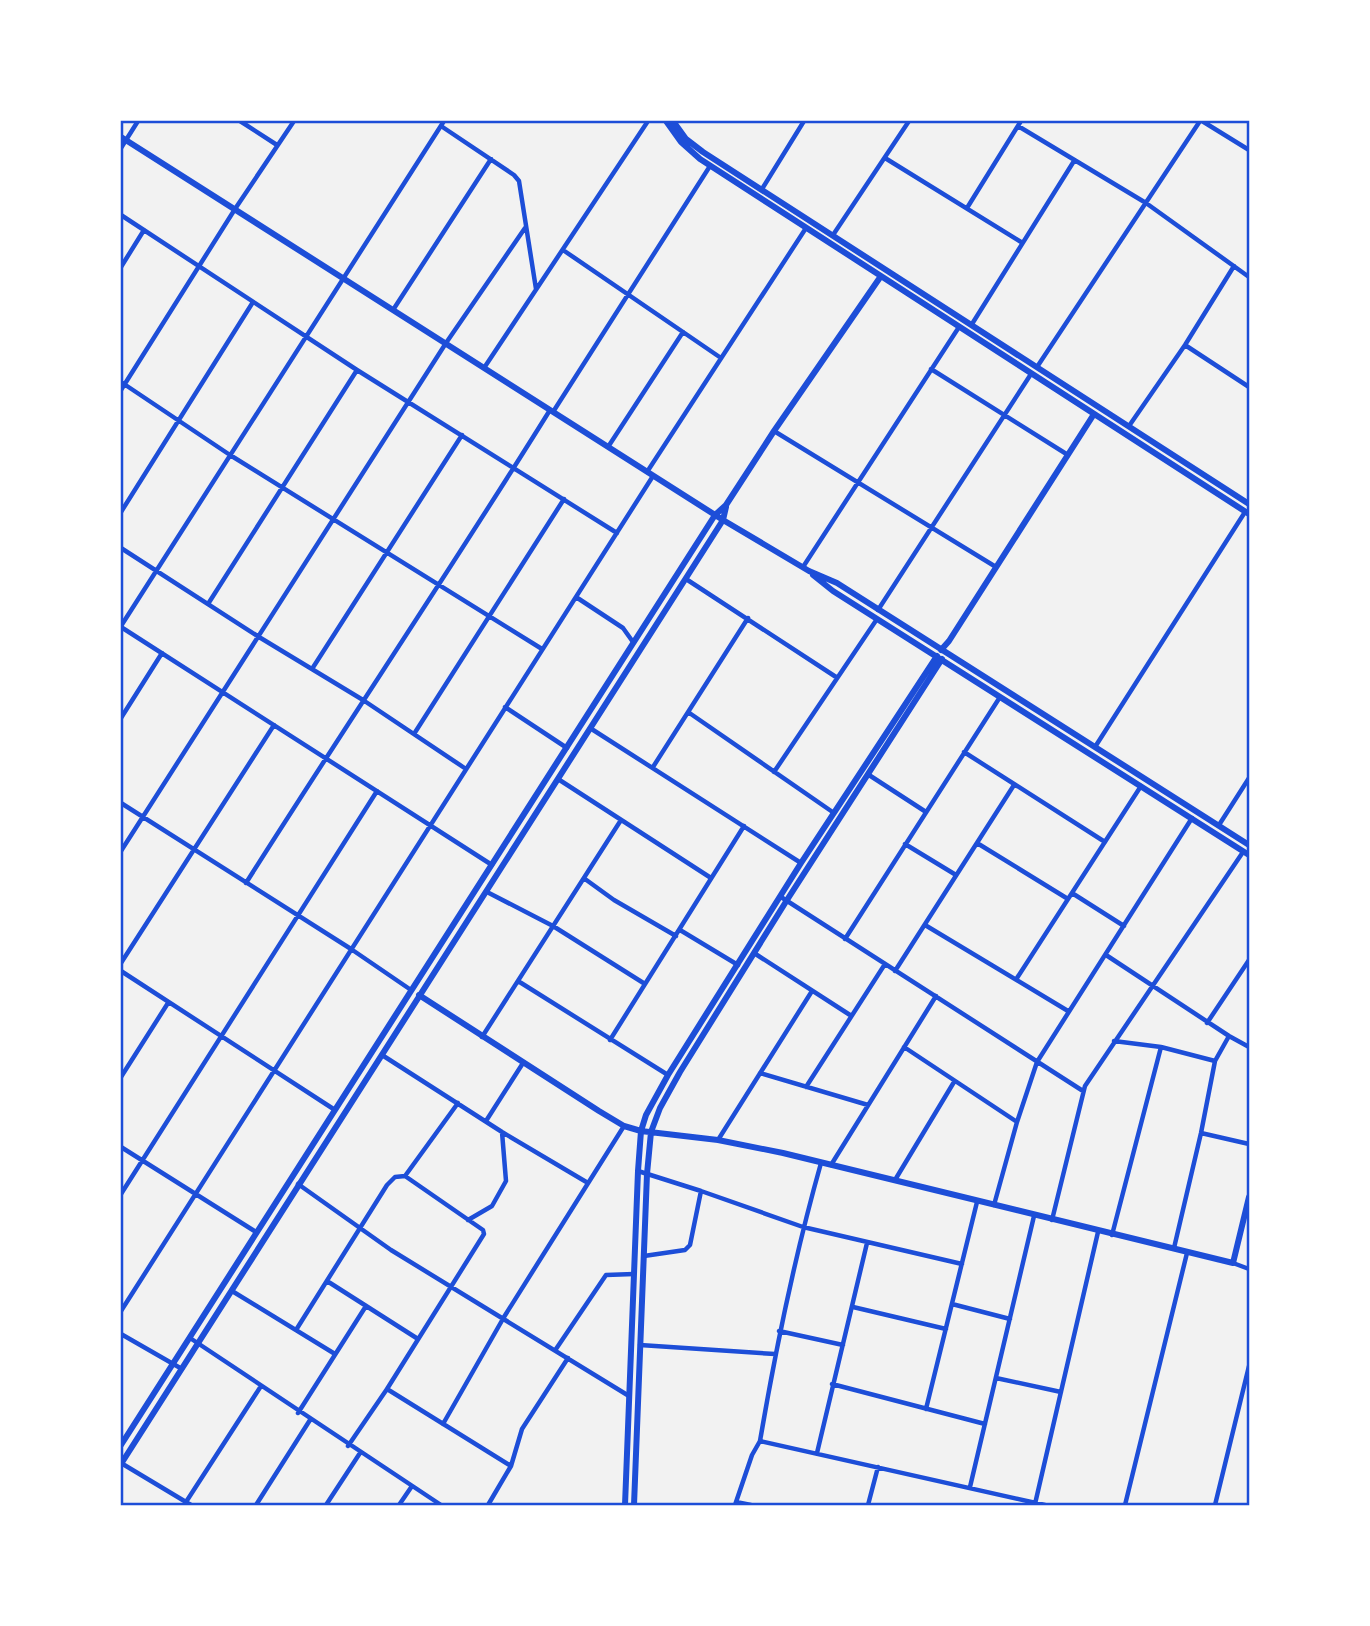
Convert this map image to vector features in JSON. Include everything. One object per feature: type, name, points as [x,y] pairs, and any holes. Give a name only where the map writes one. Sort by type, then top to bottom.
[{"type":"street","points":[[121,148],[123,138],[138,121]]},
{"type":"street","points":[[240,121],[277,145]]},
{"type":"street","points":[[121,390],[294,121]]},
{"type":"street","points":[[484,368],[648,121]]},
{"type":"street","points":[[666,121],[681,142],[710,166],[1247,513],[1095,747]]},
{"type":"street","points":[[673,121],[692,144],[1249,504]]},
{"type":"street","points":[[762,189],[804,121]]},
{"type":"street","points":[[833,235],[909,121]]},
{"type":"street","points":[[1037,367],[1201,121],[1249,150]]},
{"type":"street","points":[[492,865],[121,626],[443,123],[519,181],[536,289]]},
{"type":"street","points":[[967,208],[1020,123],[1074,161],[1146,203],[1249,277]]},
{"type":"street","points":[[123,138],[650,474],[806,569],[833,591],[877,619],[941,654],[1095,747],[1249,845]]},
{"type":"street","points":[[885,158],[1021,242]]},
{"type":"street","points":[[393,310],[491,159]]},
{"type":"street","points":[[972,324],[1074,161]]},
{"type":"street","points":[[246,883],[710,166]]},
{"type":"street","points":[[121,215],[357,370],[617,533]]},
{"type":"street","points":[[121,851],[409,401],[525,228]]},
{"type":"street","points":[[121,1311],[617,533],[721,358],[806,228]]},
{"type":"street","points":[[121,267],[144,230]]},
{"type":"street","points":[[563,250],[721,358]]},
{"type":"street","points":[[1129,426],[1185,345],[1234,266]]},
{"type":"street","points":[[121,1445],[567,748],[594,713],[674,588],[715,515],[726,505],[881,276]]},
{"type":"street","points":[[121,512],[253,302]]},
{"type":"street","points":[[806,569],[857,484],[959,327]]},
{"type":"street","points":[[608,447],[683,332]]},
{"type":"street","points":[[1185,345],[1249,384]]},
{"type":"street","points":[[931,369],[1068,455]]},
{"type":"street","points":[[208,604],[357,370]]},
{"type":"street","points":[[878,610],[1031,374]]},
{"type":"street","points":[[123,384],[438,587],[542,649]]},
{"type":"street","points":[[625,1505],[638,1171],[641,1131],[646,1115],[668,1075],[738,965],[869,775],[949,641],[1094,414]]},
{"type":"street","points":[[774,431],[996,568]]},
{"type":"street","points":[[312,670],[461,435]]},
{"type":"street","points":[[414,734],[564,499]]},
{"type":"street","points":[[261,1386],[188,1504],[121,1463],[590,728],[594,713],[633,642],[674,588],[685,578],[723,520],[726,505]]},
{"type":"street","points":[[121,548],[363,700],[466,769]]},
{"type":"street","points":[[806,569],[826,577],[878,610],[1000,696],[1246,853],[1151,986],[1083,1091],[1052,1221]]},
{"type":"street","points":[[685,578],[836,677]]},
{"type":"street","points":[[576,597],[623,628],[633,642]]},
{"type":"street","points":[[653,767],[748,618]]},
{"type":"street","points":[[774,772],[877,619]]},
{"type":"street","points":[[121,718],[162,653]]},
{"type":"street","points":[[634,1505],[643,1256],[651,1132],[660,1108],[680,1072],[754,953],[801,863],[941,654]]},
{"type":"street","points":[[845,939],[1000,696]]},
{"type":"street","points":[[505,707],[567,748]]},
{"type":"street","points":[[688,712],[835,814]]},
{"type":"street","points":[[121,963],[274,725]]},
{"type":"street","points":[[590,728],[801,863]]},
{"type":"street","points":[[964,752],[1105,842]]},
{"type":"street","points":[[869,775],[926,812]]},
{"type":"street","points":[[1219,825],[1249,778]]},
{"type":"street","points":[[558,779],[711,878]]},
{"type":"street","points":[[895,971],[1014,785]]},
{"type":"street","points":[[1017,978],[1141,786]]},
{"type":"street","points":[[121,1194],[377,791]]},
{"type":"street","points":[[121,803],[624,1126],[641,1131],[718,1140],[830,1165],[1249,1269]]},
{"type":"street","points":[[994,1205],[1037,1062],[1192,818]]},
{"type":"street","points":[[482,1037],[621,820]]},
{"type":"street","points":[[610,1040],[744,826]]},
{"type":"street","points":[[976,842],[1068,899]]},
{"type":"street","points":[[905,844],[956,876]]},
{"type":"street","points":[[585,878],[614,900],[676,936]]},
{"type":"street","points":[[487,892],[553,926],[645,984]]},
{"type":"street","points":[[1072,893],[1124,926]]},
{"type":"street","points":[[784,899],[1083,1091]]},
{"type":"street","points":[[925,925],[1068,1011]]},
{"type":"street","points":[[680,930],[738,965]]},
{"type":"street","points":[[754,953],[850,1016]]},
{"type":"street","points":[[1106,955],[1207,1023],[1249,1047]]},
{"type":"street","points":[[1207,1023],[1249,960]]},
{"type":"street","points":[[806,1087],[885,964]]},
{"type":"street","points":[[121,971],[335,1110]]},
{"type":"street","points":[[518,981],[668,1075]]},
{"type":"street","points":[[718,1140],[813,991]]},
{"type":"street","points":[[830,1165],[936,996]]},
{"type":"street","points":[[121,1076],[168,1003]]},
{"type":"street","points":[[1174,1250],[1215,1061],[1228,1036]]},
{"type":"street","points":[[1114,1041],[1161,1047],[1215,1061]]},
{"type":"street","points":[[904,1047],[1017,1122]]},
{"type":"street","points":[[1112,1235],[1161,1047]]},
{"type":"street","points":[[382,1055],[502,1132],[589,1183]]},
{"type":"street","points":[[486,1121],[523,1063]]},
{"type":"street","points":[[760,1073],[868,1105]]},
{"type":"street","points":[[895,1180],[954,1082]]},
{"type":"street","points":[[405,1176],[458,1103]]},
{"type":"street","points":[[443,1424],[504,1317],[624,1126]]},
{"type":"street","points":[[468,1220],[492,1206],[506,1181],[502,1132]]},
{"type":"street","points":[[1201,1133],[1249,1144]]},
{"type":"street","points":[[121,1147],[256,1232]]},
{"type":"street","points":[[751,1505],[735,1503],[752,1455],[760,1441],[779,1331],[821,1163]]},
{"type":"street","points":[[638,1171],[803,1227],[962,1264]]},
{"type":"street","points":[[296,1330],[387,1185],[395,1177],[405,1176],[483,1230],[484,1234],[348,1446]]},
{"type":"street","points":[[298,1184],[360,1228],[630,1396]]},
{"type":"street","points":[[643,1256],[685,1250],[690,1245],[701,1191]]},
{"type":"street","points":[[1233,1264],[1249,1197]]},
{"type":"street","points":[[926,1409],[977,1202]]},
{"type":"street","points":[[970,1487],[1034,1216]]},
{"type":"street","points":[[1035,1504],[1098,1232]]},
{"type":"street","points":[[817,1453],[867,1243]]},
{"type":"street","points":[[1125,1505],[1186,1253]]},
{"type":"street","points":[[556,1350],[606,1275],[634,1274]]},
{"type":"street","points":[[327,1281],[418,1339]]},
{"type":"street","points":[[232,1291],[335,1354]]},
{"type":"street","points":[[952,1304],[1010,1319]]},
{"type":"street","points":[[298,1412],[366,1306]]},
{"type":"street","points":[[853,1307],[946,1329]]},
{"type":"street","points":[[779,1331],[843,1345]]},
{"type":"street","points":[[121,1334],[182,1369]]},
{"type":"street","points":[[190,1338],[348,1446],[441,1505]]},
{"type":"street","points":[[640,1345],[775,1354]]},
{"type":"street","points":[[488,1505],[511,1466],[522,1429],[568,1358]]},
{"type":"street","points":[[1215,1505],[1249,1366]]},
{"type":"street","points":[[996,1378],[1061,1392]]},
{"type":"street","points":[[832,1384],[985,1424]]},
{"type":"street","points":[[387,1389],[511,1466]]},
{"type":"street","points":[[256,1505],[310,1420]]},
{"type":"street","points":[[760,1441],[1045,1505]]},
{"type":"street","points":[[326,1505],[360,1453]]},
{"type":"street","points":[[869,1505],[878,1467]]},
{"type":"street","points":[[399,1505],[412,1486]]}]
